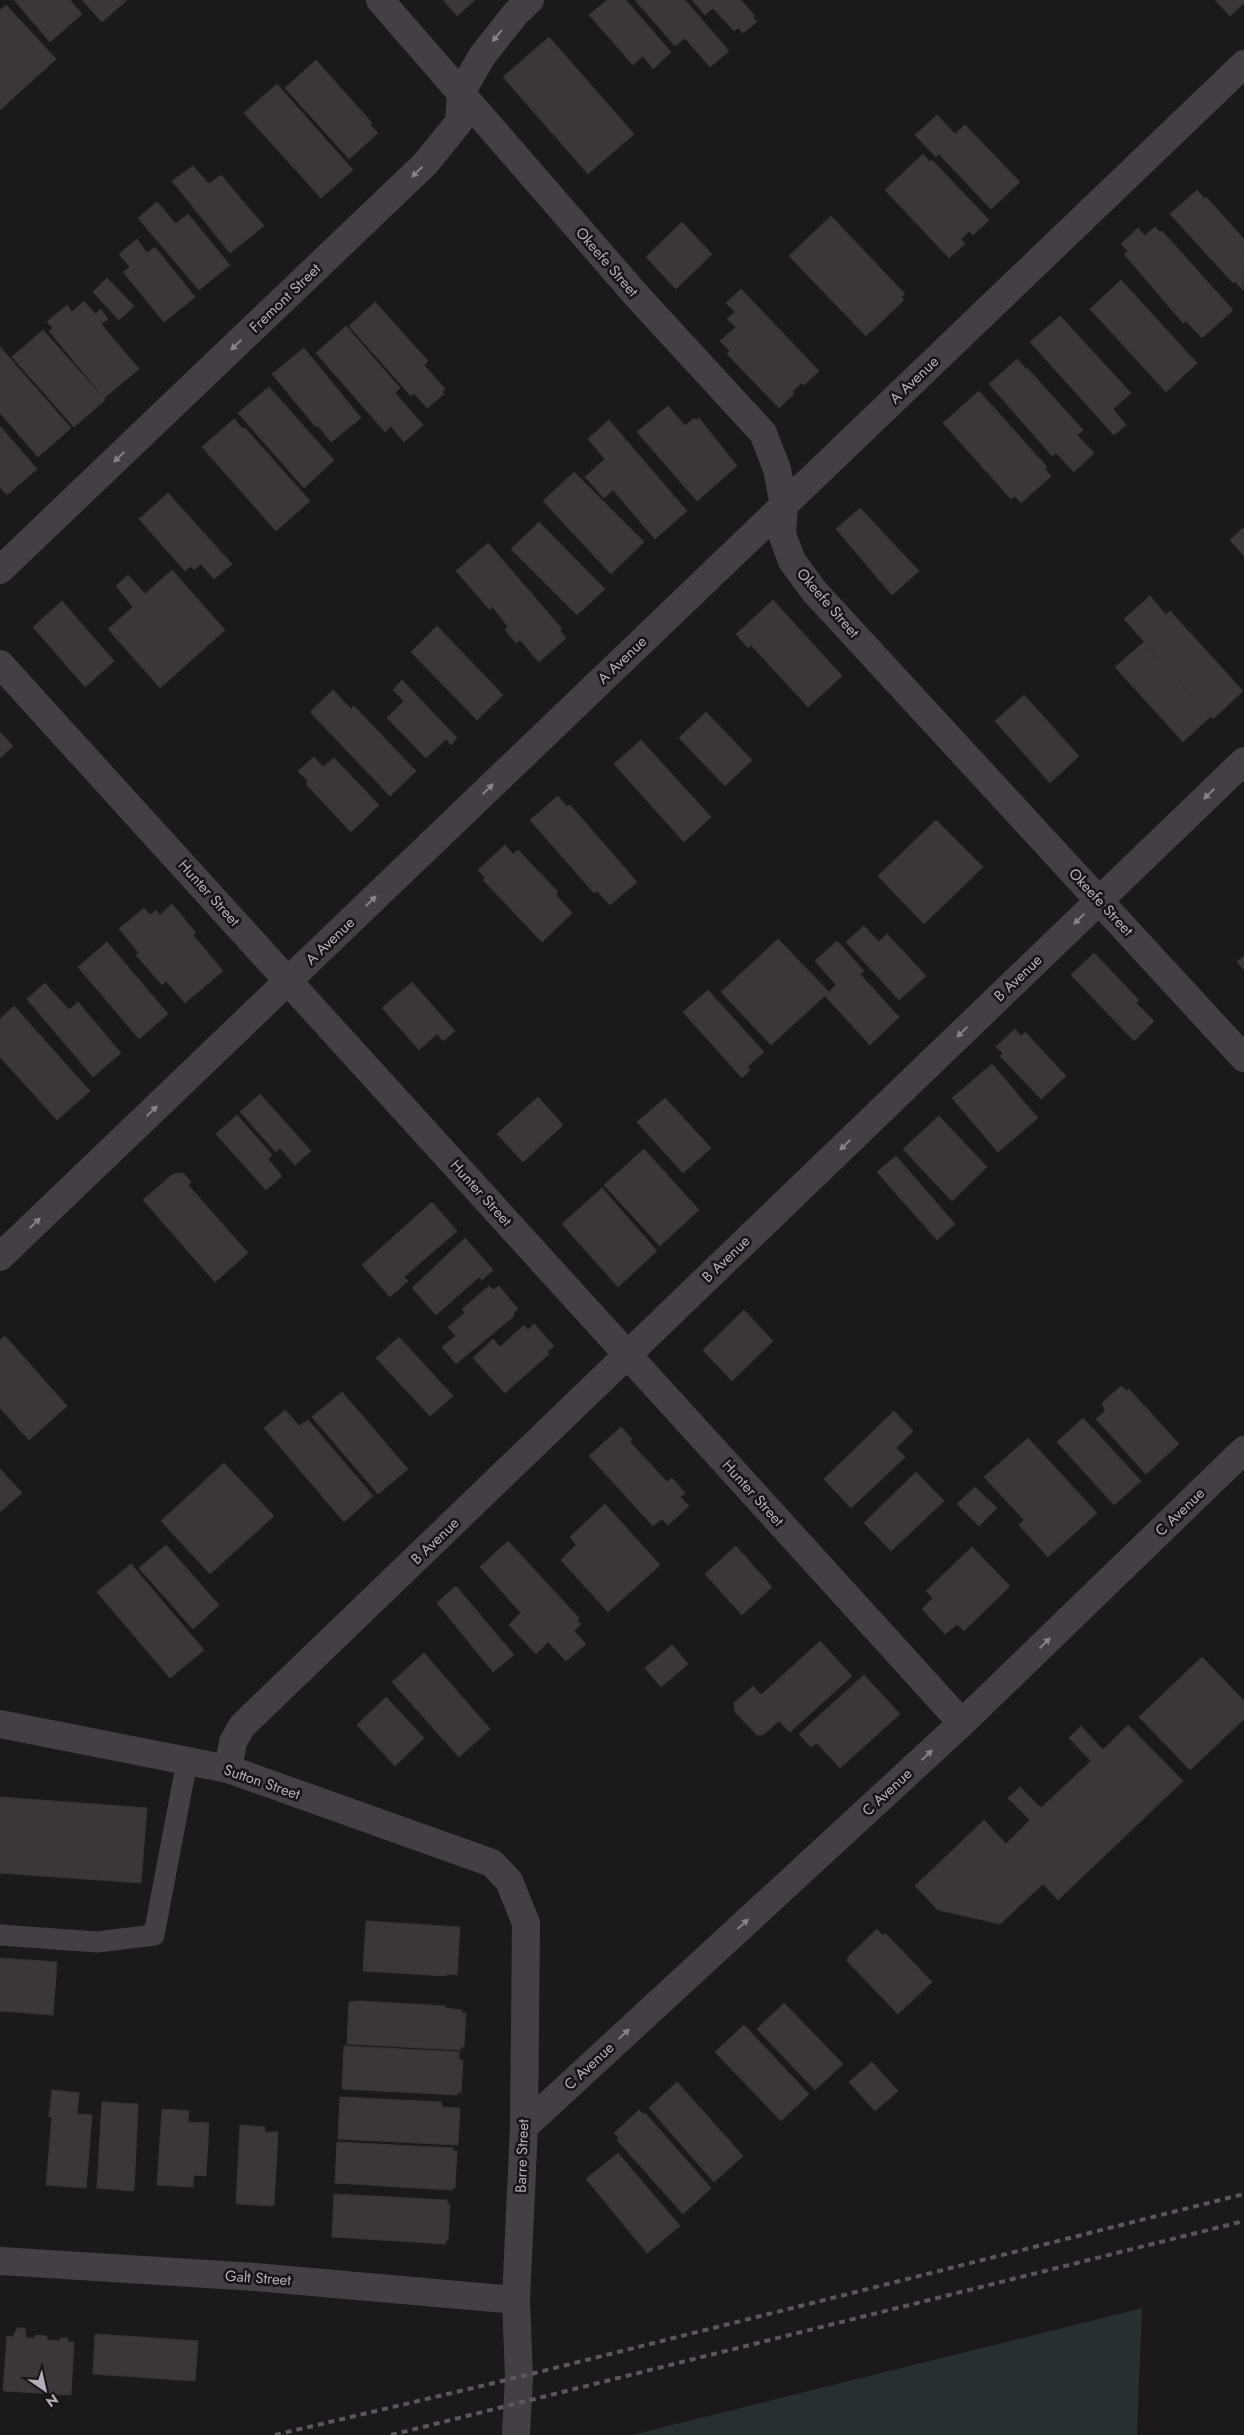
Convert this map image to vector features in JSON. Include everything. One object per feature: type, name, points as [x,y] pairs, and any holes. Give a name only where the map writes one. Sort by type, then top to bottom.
[{"type":"street","name":"Okeefe Street","points":[[380,0],[637,296],[763,434],[777,469],[784,505],[782,534],[792,561],[814,591],[1244,1058]]},
{"type":"street","name":"Fremont Street","points":[[0,570],[426,163],[459,122],[461,93],[482,56],[516,13],[530,0]]},
{"type":"street","name":"A Avenue","points":[[0,1257],[1244,64]]},
{"type":"street","name":"Hunter Street","points":[[0,664],[962,1723]]},
{"type":"street","name":"B Avenue","points":[[228,1770],[233,1742],[242,1726],[1244,760]]},
{"type":"street","name":"C Avenue","points":[[524,2127],[962,1723],[1244,1450]]},
{"type":"street","name":"Sutton Street","points":[[0,1724],[228,1770],[492,1863],[509,1881]]},
{"type":"street","name":"Barre Street","points":[[509,1881],[526,1923],[524,2127],[516,2300],[519,2377],[516,2435]]},
{"type":"street","name":"Galt Street","points":[[0,2261],[255,2277],[516,2300]]},
{"type":"lane","points":[[0,1935],[97,1942],[154,1935],[187,1761]]},
{"type":"shaded area","points":[[1142,2308],[1137,2435],[632,2435]]},
{"type":"building","points":[[14,0],[70,0],[82,14],[50,42]]},
{"type":"building","points":[[82,0],[127,0],[102,22]]},
{"type":"building","points":[[443,0],[475,0],[457,16]]},
{"type":"building","points":[[607,0],[626,0],[671,52],[653,69],[643,56],[633,65],[589,15]]},
{"type":"building","points":[[635,0],[685,0],[729,51],[710,67],[685,38],[675,46]]},
{"type":"building","points":[[692,0],[741,0],[755,16],[752,17],[757,22],[743,33],[738,28],[734,31],[713,8],[705,15]]},
{"type":"building","points":[[1215,0],[1244,0],[1244,3],[1230,16]]},
{"type":"building","points":[[6,5],[56,59],[0,110],[0,10]]},
{"type":"building","points":[[549,37],[634,134],[588,174],[503,77]]},
{"type":"building","points":[[316,60],[372,123],[370,125],[378,133],[349,159],[285,88]]},
{"type":"building","points":[[277,84],[353,170],[321,198],[244,113]]},
{"type":"building","points":[[937,115],[955,134],[965,125],[1020,182],[991,209],[939,154],[936,157],[915,135]]},
{"type":"building","points":[[923,154],[930,162],[932,160],[989,220],[973,235],[969,231],[961,239],[965,244],[949,258],[885,190]]},
{"type":"building","points":[[193,166],[209,184],[221,175],[264,226],[230,253],[172,181]]},
{"type":"building","points":[[1197,190],[1205,199],[1206,197],[1244,239],[1243,290],[1235,281],[1233,283],[1170,214]]},
{"type":"building","points":[[157,202],[176,224],[188,214],[230,265],[199,290],[138,218]]},
{"type":"building","points":[[831,216],[905,294],[901,297],[904,300],[866,336],[789,256]]},
{"type":"building","points":[[682,222],[712,254],[676,289],[646,257]]},
{"type":"building","points":[[1155,227],[1160,232],[1162,231],[1233,310],[1202,338],[1186,321],[1183,323],[1124,254],[1128,251],[1121,244],[1138,228],[1145,236]]},
{"type":"building","points":[[137,239],[147,253],[155,247],[195,297],[164,322],[123,272],[130,267],[119,254]]},
{"type":"building","points":[[107,278],[134,306],[119,320],[93,292]]},
{"type":"building","points":[[1121,280],[1197,363],[1166,392],[1090,309]]},
{"type":"building","points":[[741,289],[819,371],[804,385],[801,383],[792,392],[794,394],[779,408],[727,354],[730,351],[720,341],[736,327],[727,319],[735,312],[726,303]]},
{"type":"building","points":[[84,301],[95,314],[101,309],[108,319],[101,324],[139,369],[104,398],[49,331],[53,328],[47,322],[67,305],[72,312]]},
{"type":"building","points":[[375,302],[428,361],[424,365],[445,389],[442,392],[444,394],[427,408],[414,393],[411,396],[349,326]]},
{"type":"building","points":[[1060,316],[1131,393],[1113,409],[1126,425],[1114,435],[1030,342]]},
{"type":"building","points":[[346,326],[400,388],[395,393],[423,425],[404,442],[391,426],[385,432],[316,353]]},
{"type":"building","points":[[43,330],[105,400],[74,427],[12,357]]},
{"type":"building","points":[[0,347],[71,428],[38,457],[0,413]]},
{"type":"building","points":[[304,348],[361,418],[331,442],[318,426],[315,426],[272,374]]},
{"type":"building","points":[[1017,359],[1083,430],[1077,435],[1094,453],[1074,472],[1056,453],[1052,456],[989,384]]},
{"type":"building","points":[[269,387],[334,460],[304,488],[238,413]]},
{"type":"building","points":[[979,391],[1047,467],[1045,469],[1051,476],[1021,503],[1015,496],[1011,499],[943,423]]},
{"type":"building","points":[[668,406],[685,426],[694,418],[696,420],[699,418],[737,466],[697,501],[637,432]]},
{"type":"building","points":[[234,419],[243,429],[245,428],[310,501],[276,531],[202,447]]},
{"type":"building","points":[[609,420],[687,511],[655,539],[613,490],[604,498],[585,477],[605,459],[588,439]]},
{"type":"building","points":[[0,426],[37,469],[7,495],[0,487]]},
{"type":"building","points":[[574,472],[644,542],[611,574],[543,501]]},
{"type":"building","points":[[168,493],[232,564],[214,579],[201,564],[194,570],[191,566],[185,571],[139,519]]},
{"type":"building","points":[[860,508],[919,571],[892,595],[836,529]]},
{"type":"building","points":[[539,522],[605,589],[577,615],[511,549]]},
{"type":"building","points":[[1244,527],[1244,556],[1230,540]]},
{"type":"building","points":[[488,543],[562,629],[560,631],[566,638],[539,662],[520,640],[516,643],[505,630],[508,627],[492,606],[490,610],[456,571]]},
{"type":"building","points":[[172,570],[225,630],[160,688],[108,629],[133,607],[116,586],[128,575],[145,594]]},
{"type":"building","points":[[1150,596],[1166,615],[1170,611],[1243,691],[1213,719],[1124,619]]},
{"type":"building","points":[[773,600],[842,676],[808,707],[751,645],[748,648],[736,634]]},
{"type":"building","points":[[62,601],[114,661],[85,687],[33,627]]},
{"type":"building","points":[[437,626],[503,695],[477,720],[411,652]]},
{"type":"building","points":[[1144,642],[1211,716],[1183,742],[1115,667]]},
{"type":"building","points":[[402,680],[457,738],[451,745],[446,739],[426,758],[387,718],[404,701],[393,690]]},
{"type":"building","points":[[333,690],[351,709],[354,706],[416,771],[390,796],[310,712]]},
{"type":"building","points":[[1024,695],[1079,756],[1050,783],[995,721]]},
{"type":"building","points":[[706,712],[752,760],[725,786],[679,738]]},
{"type":"building","points":[[0,732],[13,746],[0,758]]},
{"type":"building","points":[[641,740],[711,817],[684,842],[614,764]]},
{"type":"building","points":[[314,757],[323,767],[334,758],[379,805],[351,832],[306,784],[308,781],[298,771]]},
{"type":"building","points":[[558,796],[567,807],[570,805],[637,882],[610,905],[597,891],[594,893],[530,820]]},
{"type":"building","points":[[936,820],[983,867],[924,924],[878,876]]},
{"type":"building","points":[[505,845],[513,854],[518,850],[558,892],[556,895],[572,913],[542,942],[483,880],[486,878],[478,870]]},
{"type":"building","points":[[172,904],[196,933],[193,935],[223,971],[185,1003],[166,981],[162,985],[136,955],[139,953],[119,929],[144,908],[150,915],[156,910],[160,915]]},
{"type":"building","points":[[864,926],[879,942],[887,934],[926,976],[899,1000],[846,942]]},
{"type":"building","points":[[778,939],[829,992],[771,1045],[721,992]]},
{"type":"building","points":[[837,941],[864,971],[860,974],[899,1017],[870,1045],[825,996],[836,985],[815,961]]},
{"type":"building","points":[[107,942],[168,1014],[139,1039],[78,967]]},
{"type":"building","points":[[1094,953],[1139,1000],[1136,1003],[1154,1021],[1134,1041],[1071,975]]},
{"type":"building","points":[[1244,956],[1244,970],[1237,962]]},
{"type":"building","points":[[412,982],[455,1031],[443,1041],[437,1034],[419,1050],[382,1008]]},
{"type":"building","points":[[45,983],[69,1010],[78,1002],[121,1053],[93,1077],[27,999]]},
{"type":"building","points":[[708,990],[764,1052],[747,1067],[750,1070],[742,1078],[683,1012]]},
{"type":"building","points":[[14,1006],[90,1091],[57,1120],[0,1057],[0,1019]]},
{"type":"building","points":[[1015,1029],[1021,1036],[1025,1032],[1066,1076],[1041,1099],[1000,1056],[1003,1053],[996,1047]]},
{"type":"building","points":[[992,1064],[1038,1118],[998,1152],[952,1098]]},
{"type":"building","points":[[260,1094],[311,1151],[295,1165],[280,1148],[276,1152],[240,1112]]},
{"type":"building","points":[[538,1097],[563,1125],[523,1162],[497,1134]]},
{"type":"building","points":[[665,1098],[711,1148],[683,1173],[637,1122]]},
{"type":"building","points":[[237,1115],[272,1155],[268,1159],[282,1176],[266,1190],[216,1134]]},
{"type":"building","points":[[939,1116],[987,1167],[952,1201],[903,1149]]},
{"type":"building","points":[[644,1149],[699,1210],[660,1246],[604,1185]]},
{"type":"building","points":[[896,1156],[955,1224],[937,1240],[877,1172]]},
{"type":"building","points":[[183,1173],[191,1182],[188,1185],[248,1253],[215,1282],[143,1200],[173,1174]]},
{"type":"building","points":[[602,1188],[657,1251],[618,1287],[562,1224]]},
{"type":"building","points":[[432,1202],[457,1231],[404,1277],[408,1281],[390,1297],[362,1265]]},
{"type":"building","points":[[465,1238],[493,1270],[482,1280],[479,1277],[436,1315],[413,1287]]},
{"type":"building","points":[[489,1286],[493,1290],[499,1286],[518,1309],[513,1313],[514,1316],[456,1364],[442,1347],[456,1336],[448,1327],[465,1313],[462,1309]]},
{"type":"building","points":[[744,1310],[773,1341],[732,1381],[703,1350]]},
{"type":"building","points":[[534,1324],[554,1346],[547,1352],[549,1354],[505,1393],[473,1358],[493,1339],[500,1347],[524,1325],[528,1330]]},
{"type":"building","points":[[5,1336],[67,1406],[29,1440],[0,1408],[0,1340]]},
{"type":"building","points":[[399,1337],[453,1396],[430,1416],[376,1358]]},
{"type":"building","points":[[1121,1386],[1128,1392],[1128,1388],[1179,1444],[1146,1474],[1096,1419],[1105,1411],[1102,1403]]},
{"type":"building","points":[[342,1392],[408,1469],[378,1494],[312,1417]]},
{"type":"building","points":[[285,1410],[299,1426],[308,1420],[373,1496],[344,1522],[264,1428]]},
{"type":"building","points":[[894,1411],[913,1431],[896,1448],[905,1457],[851,1508],[824,1479]]},
{"type":"building","points":[[1083,1418],[1141,1481],[1114,1505],[1057,1442]]},
{"type":"building","points":[[621,1427],[632,1439],[630,1442],[667,1482],[672,1478],[685,1493],[680,1497],[689,1506],[668,1525],[662,1519],[653,1526],[589,1456]]},
{"type":"building","points":[[1028,1438],[1097,1513],[1048,1557],[1019,1525],[1024,1520],[984,1477]]},
{"type":"building","points":[[224,1463],[274,1516],[210,1574],[161,1521]]},
{"type":"building","points":[[0,1469],[22,1493],[0,1512]]},
{"type":"building","points":[[916,1472],[944,1501],[891,1551],[864,1523]]},
{"type":"building","points":[[975,1487],[997,1508],[979,1526],[957,1504]]},
{"type":"building","points":[[605,1504],[660,1565],[608,1612],[561,1560],[576,1545],[570,1537]]},
{"type":"building","points":[[508,1541],[579,1618],[577,1621],[581,1624],[574,1631],[586,1644],[566,1661],[548,1642],[536,1654],[509,1625],[521,1613],[480,1567]]},
{"type":"building","points":[[166,1545],[219,1605],[193,1629],[139,1568]]},
{"type":"building","points":[[736,1546],[772,1587],[742,1615],[705,1574]]},
{"type":"building","points":[[972,1547],[1010,1586],[964,1631],[957,1624],[945,1634],[922,1609],[933,1598],[926,1591]]},
{"type":"building","points":[[131,1564],[204,1650],[170,1678],[97,1592]]},
{"type":"building","points":[[456,1586],[514,1655],[493,1672],[437,1603]]},
{"type":"building","points":[[820,1641],[852,1676],[790,1732],[779,1721],[763,1735],[757,1735],[735,1712],[734,1703],[753,1686],[761,1695]]},
{"type":"building","points":[[672,1645],[688,1664],[661,1687],[645,1668]]},
{"type":"building","points":[[424,1653],[490,1729],[459,1757],[392,1682]]},
{"type":"building","points":[[1202,1657],[1244,1701],[1244,1719],[1190,1770],[1139,1717]]},
{"type":"building","points":[[864,1675],[900,1714],[840,1768],[817,1743],[811,1747],[799,1734]]},
{"type":"building","points":[[386,1697],[424,1738],[395,1766],[357,1725]]},
{"type":"building","points":[[1128,1725],[1183,1781],[1058,1900],[1043,1884],[1000,1924],[938,1910],[915,1886],[984,1820],[1006,1844],[1030,1820],[1008,1798],[1020,1787],[1041,1808],[1091,1761],[1069,1738],[1081,1726],[1103,1750]]},
{"type":"building","points":[[0,1797],[147,1808],[141,1883],[0,1873]]},
{"type":"building","points":[[366,1921],[460,1927],[457,1975],[363,1971]]},
{"type":"building","points":[[877,1929],[883,1936],[885,1933],[932,1982],[898,2014],[847,1961],[848,1957]]},
{"type":"building","points":[[0,1958],[57,1962],[53,2015],[0,2011]]},
{"type":"building","points":[[349,2002],[446,2006],[445,2008],[462,2010],[462,2013],[466,2013],[464,2047],[460,2047],[461,2050],[347,2044]]},
{"type":"building","points":[[784,2003],[843,2064],[815,2090],[757,2029]]},
{"type":"building","points":[[744,2025],[809,2094],[781,2121],[715,2052]]},
{"type":"building","points":[[344,2046],[459,2052],[459,2060],[463,2060],[461,2093],[458,2092],[457,2095],[342,2089]]},
{"type":"building","points":[[872,2062],[898,2091],[875,2111],[849,2082]]},
{"type":"building","points":[[677,2082],[743,2156],[714,2182],[649,2108]]},
{"type":"building","points":[[52,2090],[79,2093],[77,2114],[92,2115],[86,2188],[46,2185],[52,2117],[49,2117]]},
{"type":"building","points":[[340,2097],[441,2102],[442,2107],[460,2108],[458,2145],[338,2139]]},
{"type":"building","points":[[102,2102],[138,2104],[134,2191],[97,2188]]},
{"type":"building","points":[[162,2109],[189,2111],[188,2122],[209,2123],[206,2176],[194,2175],[193,2187],[157,2185]]},
{"type":"building","points":[[639,2110],[643,2114],[645,2113],[711,2188],[683,2214],[617,2140],[619,2138],[614,2133]]},
{"type":"building","points":[[240,2125],[265,2127],[265,2132],[278,2132],[274,2206],[236,2204]]},
{"type":"building","points":[[337,2142],[453,2148],[453,2151],[457,2151],[455,2188],[450,2190],[335,2183]]},
{"type":"building","points":[[618,2153],[680,2226],[647,2253],[586,2179]]},
{"type":"building","points":[[334,2194],[447,2200],[448,2204],[450,2204],[448,2240],[446,2240],[445,2244],[332,2237]]},
{"type":"building","points":[[17,2328],[25,2328],[26,2338],[35,2338],[35,2335],[47,2336],[47,2340],[60,2341],[60,2338],[68,2338],[68,2342],[74,2342],[71,2395],[3,2391],[7,2336],[13,2337]]},
{"type":"building","points":[[95,2334],[198,2341],[195,2381],[93,2374]]},
{"type":"railway","points":[[275,2435],[519,2377],[1244,2194]]},
{"type":"railway","points":[[391,2435],[1244,2221]]}]
